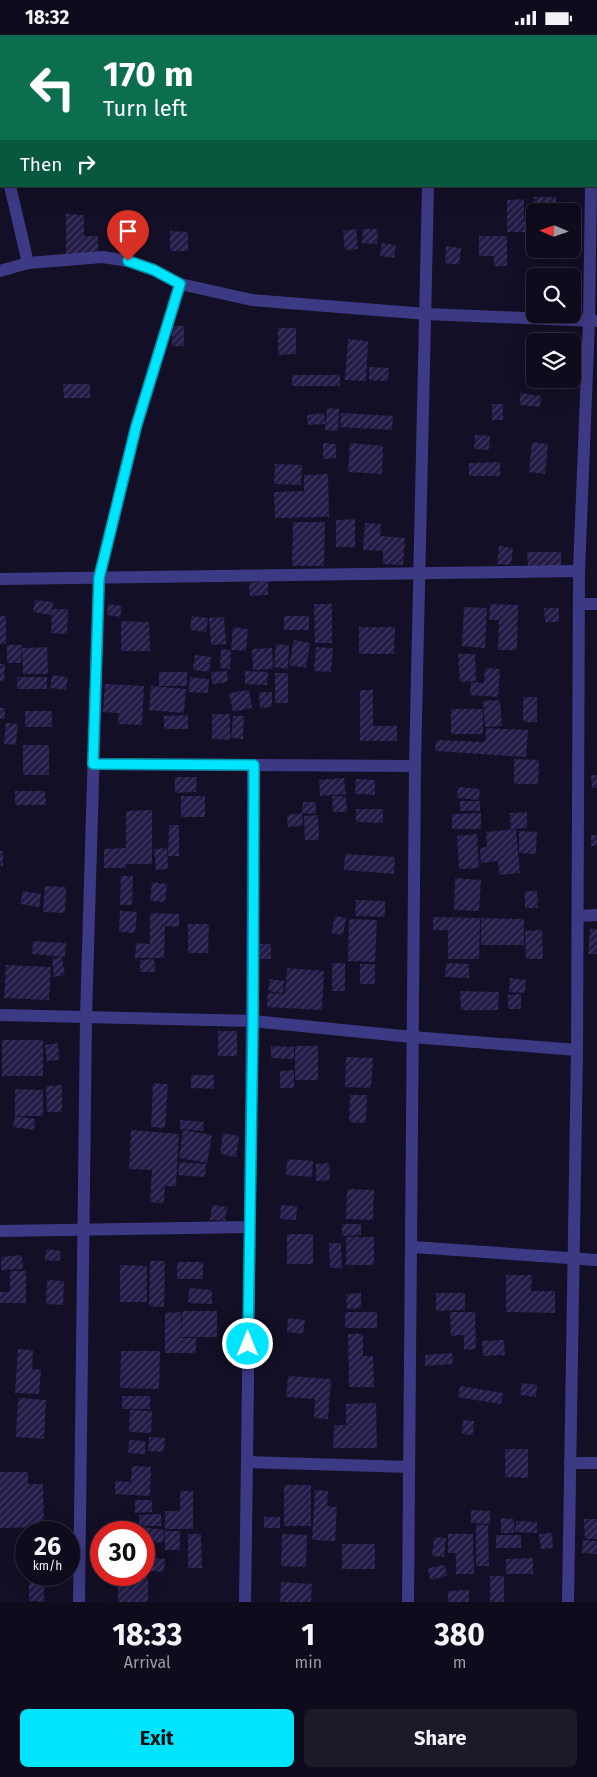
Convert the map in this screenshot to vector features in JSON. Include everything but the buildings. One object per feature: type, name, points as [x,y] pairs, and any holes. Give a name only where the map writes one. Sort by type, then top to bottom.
[{"type":"street","points":[[10,187],[28,263]]},
{"type":"street","points":[[408,1602],[415,766],[428,187]]},
{"type":"street","points":[[568,1602],[572,1258],[577,1050],[579,571],[593,321],[591,187]]},
{"type":"street","points":[[0,271],[28,263],[103,257],[128,261],[154,270],[180,284],[252,300],[426,314],[593,321]]},
{"type":"street","points":[[79,1602],[86,1017],[99,578],[136,427],[180,284]]},
{"type":"street","points":[[0,579],[420,571],[579,571]]},
{"type":"street","points":[[580,604],[597,603]]},
{"type":"street","points":[[93,764],[415,766]]},
{"type":"street","points":[[244,1602],[253,1021],[254,765]]},
{"type":"street","points":[[578,915],[597,915]]},
{"type":"street","points":[[0,1015],[253,1021],[412,1037],[577,1050]]},
{"type":"street","points":[[0,1231],[83,1228],[249,1227]]},
{"type":"street","points":[[412,1247],[597,1260]]},
{"type":"street","points":[[247,1462],[409,1467]]},
{"type":"street","points":[[570,1463],[597,1463]]},
{"type":"route","points":[[128,261],[154,270],[180,284],[136,427],[99,578],[94,679],[93,764],[254,765],[253,1021],[248,1344]]}]
